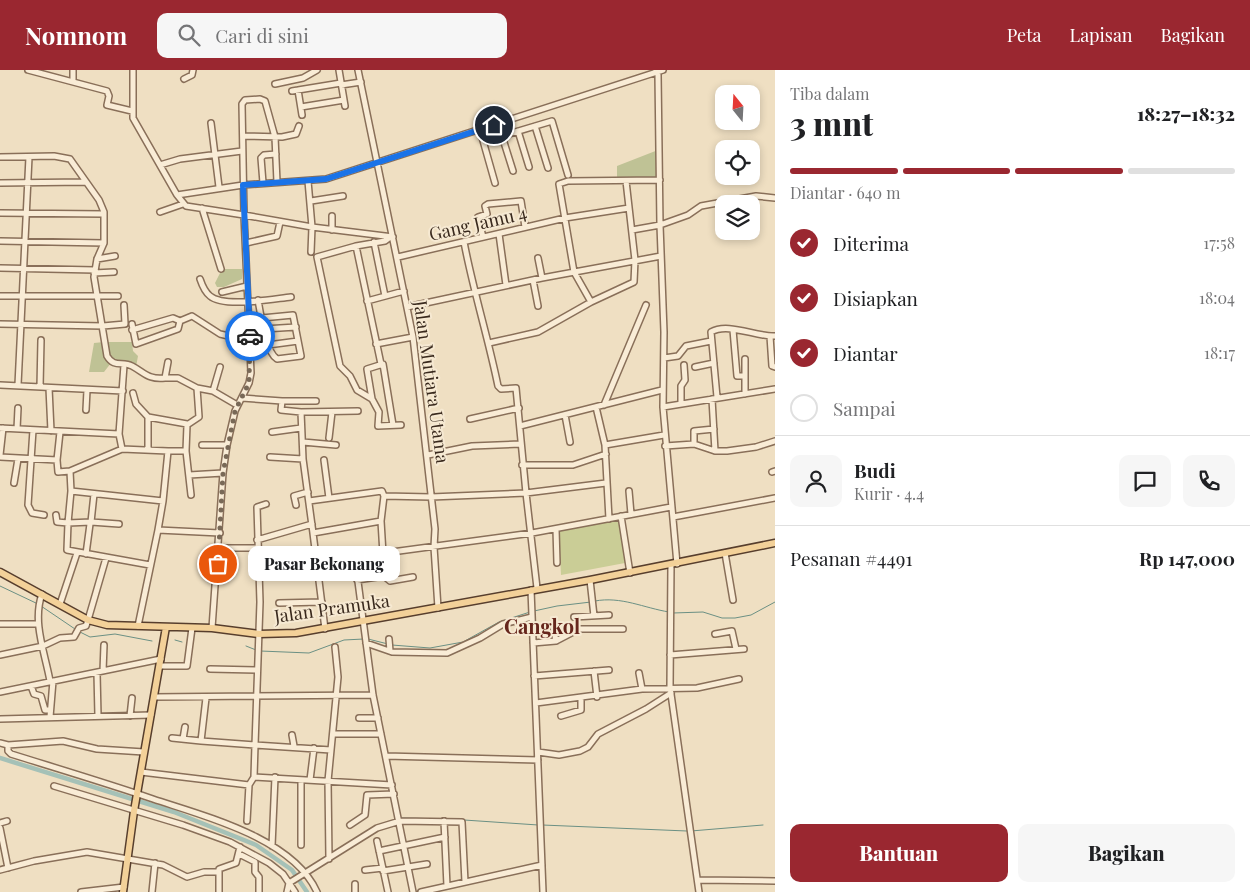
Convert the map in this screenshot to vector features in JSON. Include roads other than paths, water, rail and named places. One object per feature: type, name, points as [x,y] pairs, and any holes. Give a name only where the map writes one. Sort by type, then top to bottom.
[{"type":"main road","name":"Jalan Pramuka","points":[[0,572],[40,600],[60,604],[88,620],[120,626],[212,628],[259,634],[296,634],[590,580],[775,543]]},
{"type":"main road","points":[[124,890],[144,752],[162,659],[166,627]]},
{"type":"street","points":[[28,70],[107,91],[108,106],[132,111]]},
{"type":"street","points":[[72,70],[73,81]]},
{"type":"street","points":[[133,70],[132,111],[137,128],[183,204]]},
{"type":"street","points":[[184,79],[192,75],[193,70]]},
{"type":"street","points":[[275,84],[303,78],[318,70]]},
{"type":"street","points":[[339,70],[345,106]]},
{"type":"street","name":"Jalan Mutiara Utama","points":[[358,70],[413,337],[428,455],[435,530],[434,547],[438,608]]},
{"type":"street","points":[[177,195],[219,187],[326,179],[663,70]]},
{"type":"street","points":[[656,71],[664,358],[662,390],[664,435],[673,517],[674,564],[670,613],[670,687],[692,831],[699,892]]},
{"type":"street","points":[[292,91],[361,82]]},
{"type":"street","points":[[298,90],[302,115]]},
{"type":"street","points":[[212,628],[223,473],[227,445],[238,405],[251,373],[242,151],[243,101],[260,99],[265,101],[275,137],[277,182]]},
{"type":"street","points":[[301,107],[344,100]]},
{"type":"street","points":[[523,116],[527,128]]},
{"type":"street","points":[[513,171],[502,136],[552,121],[568,175]]},
{"type":"street","points":[[211,123],[219,187]]},
{"type":"street","points":[[243,136],[275,137],[296,134],[299,126]]},
{"type":"street","points":[[535,126],[548,168]]},
{"type":"street","points":[[480,130],[495,182]]},
{"type":"street","points":[[518,131],[529,167]]},
{"type":"street","points":[[160,165],[171,160],[242,151]]},
{"type":"street","points":[[263,183],[261,158],[264,155],[276,154]]},
{"type":"street","points":[[0,157],[67,157],[99,200],[104,214],[104,243],[94,272],[107,356],[110,362],[132,366],[150,378],[178,378],[197,388],[213,391],[238,405]]},
{"type":"street","points":[[18,385],[19,325],[29,157]]},
{"type":"street","points":[[591,302],[574,272],[559,184],[562,182],[660,180]]},
{"type":"street","points":[[308,181],[311,201],[311,252]]},
{"type":"street","points":[[489,343],[538,332],[591,302],[634,282],[635,260],[626,181]]},
{"type":"street","points":[[0,183],[86,182]]},
{"type":"street","points":[[311,201],[343,196]]},
{"type":"street","points":[[632,230],[660,226],[701,206],[756,196],[775,198]]},
{"type":"street","points":[[482,237],[478,217],[487,214],[487,204],[521,201],[526,227]]},
{"type":"street","points":[[160,212],[183,204],[280,222],[391,237]]},
{"type":"street","points":[[202,208],[221,269]]},
{"type":"street","name":"Gang Jamu 4","points":[[398,257],[565,218],[629,208]]},
{"type":"street","points":[[0,213],[104,214]]},
{"type":"street","points":[[332,216],[332,230]]},
{"type":"street","points":[[246,244],[277,236],[280,222]]},
{"type":"street","points":[[500,234],[506,285]]},
{"type":"street","points":[[372,399],[357,390],[350,376],[340,366],[317,257],[356,246],[385,241],[391,237]]},
{"type":"street","points":[[0,241],[104,243]]},
{"type":"street","points":[[374,242],[385,296]]},
{"type":"street","points":[[464,242],[474,293],[489,343],[498,386],[501,389],[515,387],[519,408],[522,465],[532,533],[534,589],[532,613],[543,892]]},
{"type":"street","points":[[356,246],[376,344],[381,364],[384,366],[393,425]]},
{"type":"street","points":[[97,259],[116,256]]},
{"type":"street","points":[[407,307],[506,285],[661,256]]},
{"type":"street","points":[[538,258],[542,278]]},
{"type":"street","points":[[0,268],[114,272]]},
{"type":"street","points":[[200,279],[205,291],[216,300],[249,301],[291,297]]},
{"type":"street","points":[[533,280],[538,306]]},
{"type":"street","points":[[222,292],[247,286]]},
{"type":"street","points":[[367,301],[404,291]]},
{"type":"street","points":[[0,296],[118,296]]},
{"type":"street","points":[[258,300],[264,329],[270,353],[277,359],[299,357],[301,355],[294,318],[290,314],[262,318]]},
{"type":"street","points":[[0,324],[103,326],[126,323],[124,305]]},
{"type":"street","points":[[604,405],[646,305]]},
{"type":"street","points":[[180,321],[178,329],[136,344],[132,327],[173,318],[180,321],[192,316],[198,318],[220,334],[250,340]]},
{"type":"street","points":[[264,329],[296,327]]},
{"type":"street","points":[[715,451],[712,330],[747,330],[773,336],[772,366],[775,367]]},
{"type":"street","points":[[733,330],[737,376],[745,376]]},
{"type":"street","points":[[376,344],[413,337]]},
{"type":"street","points":[[40,387],[41,340]]},
{"type":"street","points":[[268,345],[298,341]]},
{"type":"street","points":[[664,358],[678,356],[686,346],[711,341]]},
{"type":"street","points":[[745,359],[745,394]]},
{"type":"street","points":[[165,378],[168,362]]},
{"type":"street","points":[[695,367],[714,363]]},
{"type":"street","points":[[381,364],[367,369],[372,399],[379,412],[378,426],[401,425]]},
{"type":"street","points":[[122,449],[119,434],[124,365]]},
{"type":"street","points":[[681,404],[681,386],[685,380],[684,365]]},
{"type":"street","points":[[213,391],[220,367]]},
{"type":"street","points":[[0,385],[123,390]]},
{"type":"street","points":[[49,388],[51,430]]},
{"type":"street","points":[[133,392],[136,404],[148,417],[187,424],[199,417],[197,388]]},
{"type":"street","points":[[663,407],[775,389]]},
{"type":"street","points":[[86,410],[87,390]]},
{"type":"street","points":[[520,426],[662,390]]},
{"type":"street","points":[[242,398],[316,401]]},
{"type":"street","points":[[282,401],[282,410],[301,412],[358,411]]},
{"type":"street","points":[[596,407],[605,445],[609,519]]},
{"type":"street","points":[[17,429],[18,408]]},
{"type":"street","points":[[470,418],[519,408]]},
{"type":"street","points":[[301,412],[303,459],[325,629]]},
{"type":"street","points":[[329,438],[332,412]]},
{"type":"street","points":[[565,415],[570,442]]},
{"type":"street","points":[[148,417],[148,450]]},
{"type":"street","points":[[187,424],[186,451],[191,495]]},
{"type":"street","points":[[57,460],[18,459],[0,456],[1,428],[119,434]]},
{"type":"street","points":[[272,432],[301,428]]},
{"type":"street","points":[[694,444],[694,431],[714,429]]},
{"type":"street","points":[[33,430],[28,508],[32,513],[44,515]]},
{"type":"street","points":[[60,432],[57,460],[58,472],[70,471],[122,449],[186,451]]},
{"type":"street","points":[[605,445],[664,435]]},
{"type":"street","points":[[665,446],[694,444],[715,451],[740,450],[775,441]]},
{"type":"street","points":[[303,442],[336,445]]},
{"type":"street","points":[[428,455],[472,446],[520,444]]},
{"type":"street","points":[[202,446],[227,445]]},
{"type":"street","points":[[138,626],[163,501],[168,451]]},
{"type":"street","points":[[522,465],[573,465],[606,454]]},
{"type":"street","points":[[270,458],[303,459]]},
{"type":"street","points":[[14,484],[18,459]]},
{"type":"street","points":[[324,460],[329,498]]},
{"type":"street","points":[[70,471],[71,491],[67,549],[77,553],[150,565]]},
{"type":"street","points":[[189,475],[223,473]]},
{"type":"street","points":[[384,496],[431,497],[526,493],[606,483]]},
{"type":"street","points":[[309,501],[378,490],[384,492],[381,521],[383,554]]},
{"type":"street","points":[[71,491],[163,501]]},
{"type":"street","points":[[629,491],[631,514]]},
{"type":"street","points":[[296,505],[294,496],[308,492]]},
{"type":"street","points":[[86,554],[94,494]]},
{"type":"street","points":[[673,517],[775,498]]},
{"type":"street","points":[[247,821],[249,785],[254,777],[259,634],[259,570],[256,507],[266,504]]},
{"type":"street","points":[[259,570],[355,559],[532,533],[671,507]]},
{"type":"street","points":[[56,515],[57,522],[68,524],[119,524]]},
{"type":"street","points":[[621,516],[630,572]]},
{"type":"street","points":[[313,532],[381,521]]},
{"type":"street","points":[[257,540],[312,524]]},
{"type":"street","points":[[556,529],[557,563]]},
{"type":"street","points":[[158,530],[220,533]]},
{"type":"street","points":[[219,548],[257,548]]},
{"type":"street","points":[[60,604],[77,553]]},
{"type":"street","points":[[725,553],[732,600]]},
{"type":"street","points":[[0,655],[43,646],[56,639],[74,637],[79,628],[85,626],[88,620],[106,558]]},
{"type":"street","points":[[355,559],[373,695],[413,892]]},
{"type":"street","points":[[357,580],[384,576],[390,582],[413,577]]},
{"type":"street","points":[[590,580],[594,616]]},
{"type":"street","points":[[40,600],[38,624],[52,681],[50,717]]},
{"type":"street","points":[[279,604],[322,602]]},
{"type":"street","points":[[365,640],[390,651],[447,653],[467,645],[503,624],[532,613]]},
{"type":"street","points":[[574,617],[609,615]]},
{"type":"street","points":[[0,624],[38,624]]},
{"type":"street","points":[[553,626],[556,642]]},
{"type":"street","points":[[160,666],[187,666],[192,628]]},
{"type":"street","points":[[533,643],[556,642],[579,629],[623,629]]},
{"type":"street","points":[[715,634],[732,631],[736,649]]},
{"type":"street","points":[[389,638],[390,651]]},
{"type":"street","points":[[103,671],[104,645]]},
{"type":"street","points":[[328,860],[328,781],[338,672],[335,647]]},
{"type":"street","points":[[670,655],[744,648]]},
{"type":"street","points":[[0,692],[162,659]]},
{"type":"street","points":[[210,669],[257,670]]},
{"type":"street","points":[[534,676],[609,670]]},
{"type":"street","points":[[594,671],[597,697]]},
{"type":"street","points":[[97,673],[98,716]]},
{"type":"street","points":[[639,673],[642,690]]},
{"type":"street","points":[[536,703],[670,687],[696,688],[739,679]]},
{"type":"street","points":[[31,686],[34,694],[41,696],[45,710],[50,710]]},
{"type":"street","points":[[538,752],[559,756],[580,751],[588,746],[598,734],[646,709],[671,693]]},
{"type":"street","points":[[154,697],[373,695]]},
{"type":"street","points":[[130,716],[132,698]]},
{"type":"street","points":[[201,741],[206,698]]},
{"type":"street","points":[[560,716],[581,710],[581,698]]},
{"type":"street","points":[[0,719],[151,715]]},
{"type":"street","points":[[359,718],[378,718]]},
{"type":"street","points":[[183,739],[185,727]]},
{"type":"street","points":[[333,734],[381,734]]},
{"type":"street","points":[[292,735],[294,746]]},
{"type":"street","points":[[172,738],[331,750]]},
{"type":"street","points":[[0,743],[8,745],[63,741],[97,749],[144,752]]},
{"type":"street","points":[[8,745],[8,751],[11,754],[137,796],[223,822],[272,846],[305,874],[317,892]]},
{"type":"street","points":[[310,780],[314,748]]},
{"type":"street","points":[[386,756],[538,760]]},
{"type":"street","points":[[141,772],[249,785]]},
{"type":"street","points":[[254,777],[392,785]]},
{"type":"street","points":[[272,846],[274,836],[275,777]]},
{"type":"street","points":[[301,780],[301,845]]},
{"type":"street","points":[[54,786],[183,825],[240,848],[269,863],[283,874],[295,892]]},
{"type":"street","points":[[350,825],[364,815],[367,794],[394,794]]},
{"type":"street","points":[[287,892],[290,883],[374,829],[399,819],[462,822],[465,882]]},
{"type":"street","points":[[0,823],[7,821]]},
{"type":"street","points":[[444,821],[447,886]]},
{"type":"street","points":[[0,828],[8,868]]},
{"type":"street","points":[[379,850],[445,837]]},
{"type":"street","points":[[377,841],[388,892]]},
{"type":"street","points":[[220,892],[220,868],[236,863],[240,848]]},
{"type":"street","points":[[0,870],[80,852],[155,863],[187,877],[204,872],[219,872]]},
{"type":"street","points":[[239,854],[256,862],[255,872],[259,877],[259,892]]},
{"type":"street","points":[[152,892],[155,863]]},
{"type":"street","points":[[365,870],[408,868],[427,864]]},
{"type":"street","points":[[422,892],[542,865]]},
{"type":"street","points":[[698,880],[775,880]]},
{"type":"street","points":[[355,884],[355,892]]},
{"type":"street","points":[[81,892],[124,890]]},
{"type":"waterway","points":[[0,586],[38,604]]},
{"type":"waterway","points":[[595,601],[623,601],[669,612]]},
{"type":"waterway","points":[[534,611],[591,602]]},
{"type":"waterway","points":[[673,613],[703,612],[722,618],[735,618],[751,615],[775,602]]},
{"type":"waterway","points":[[41,606],[75,629]]},
{"type":"waterway","points":[[392,645],[430,648],[463,642],[499,622],[530,612]]},
{"type":"waterway","points":[[78,631],[90,637],[115,634],[152,641]]},
{"type":"waterway","points":[[260,651],[309,653],[344,640],[364,639]]},
{"type":"waterway","points":[[368,639],[388,644]]},
{"type":"waterway","points":[[175,640],[182,642]]},
{"type":"waterway","points":[[246,646],[256,650]]},
{"type":"waterway","points":[[0,758],[174,812],[256,845],[292,870],[307,892]]},
{"type":"waterway","points":[[399,818],[448,819]]},
{"type":"waterway","points":[[378,825],[396,820]]},
{"type":"waterway","points":[[464,820],[538,825]]},
{"type":"waterway","points":[[542,825],[687,831]]},
{"type":"waterway","points":[[691,831],[763,825]]},
{"type":"waterway","points":[[361,835],[374,827]]},
{"type":"place","name":"Pasar Bekonang","points":[[218,564]]},
{"type":"district","name":"Cangkol","points":[[542,627]]}]
